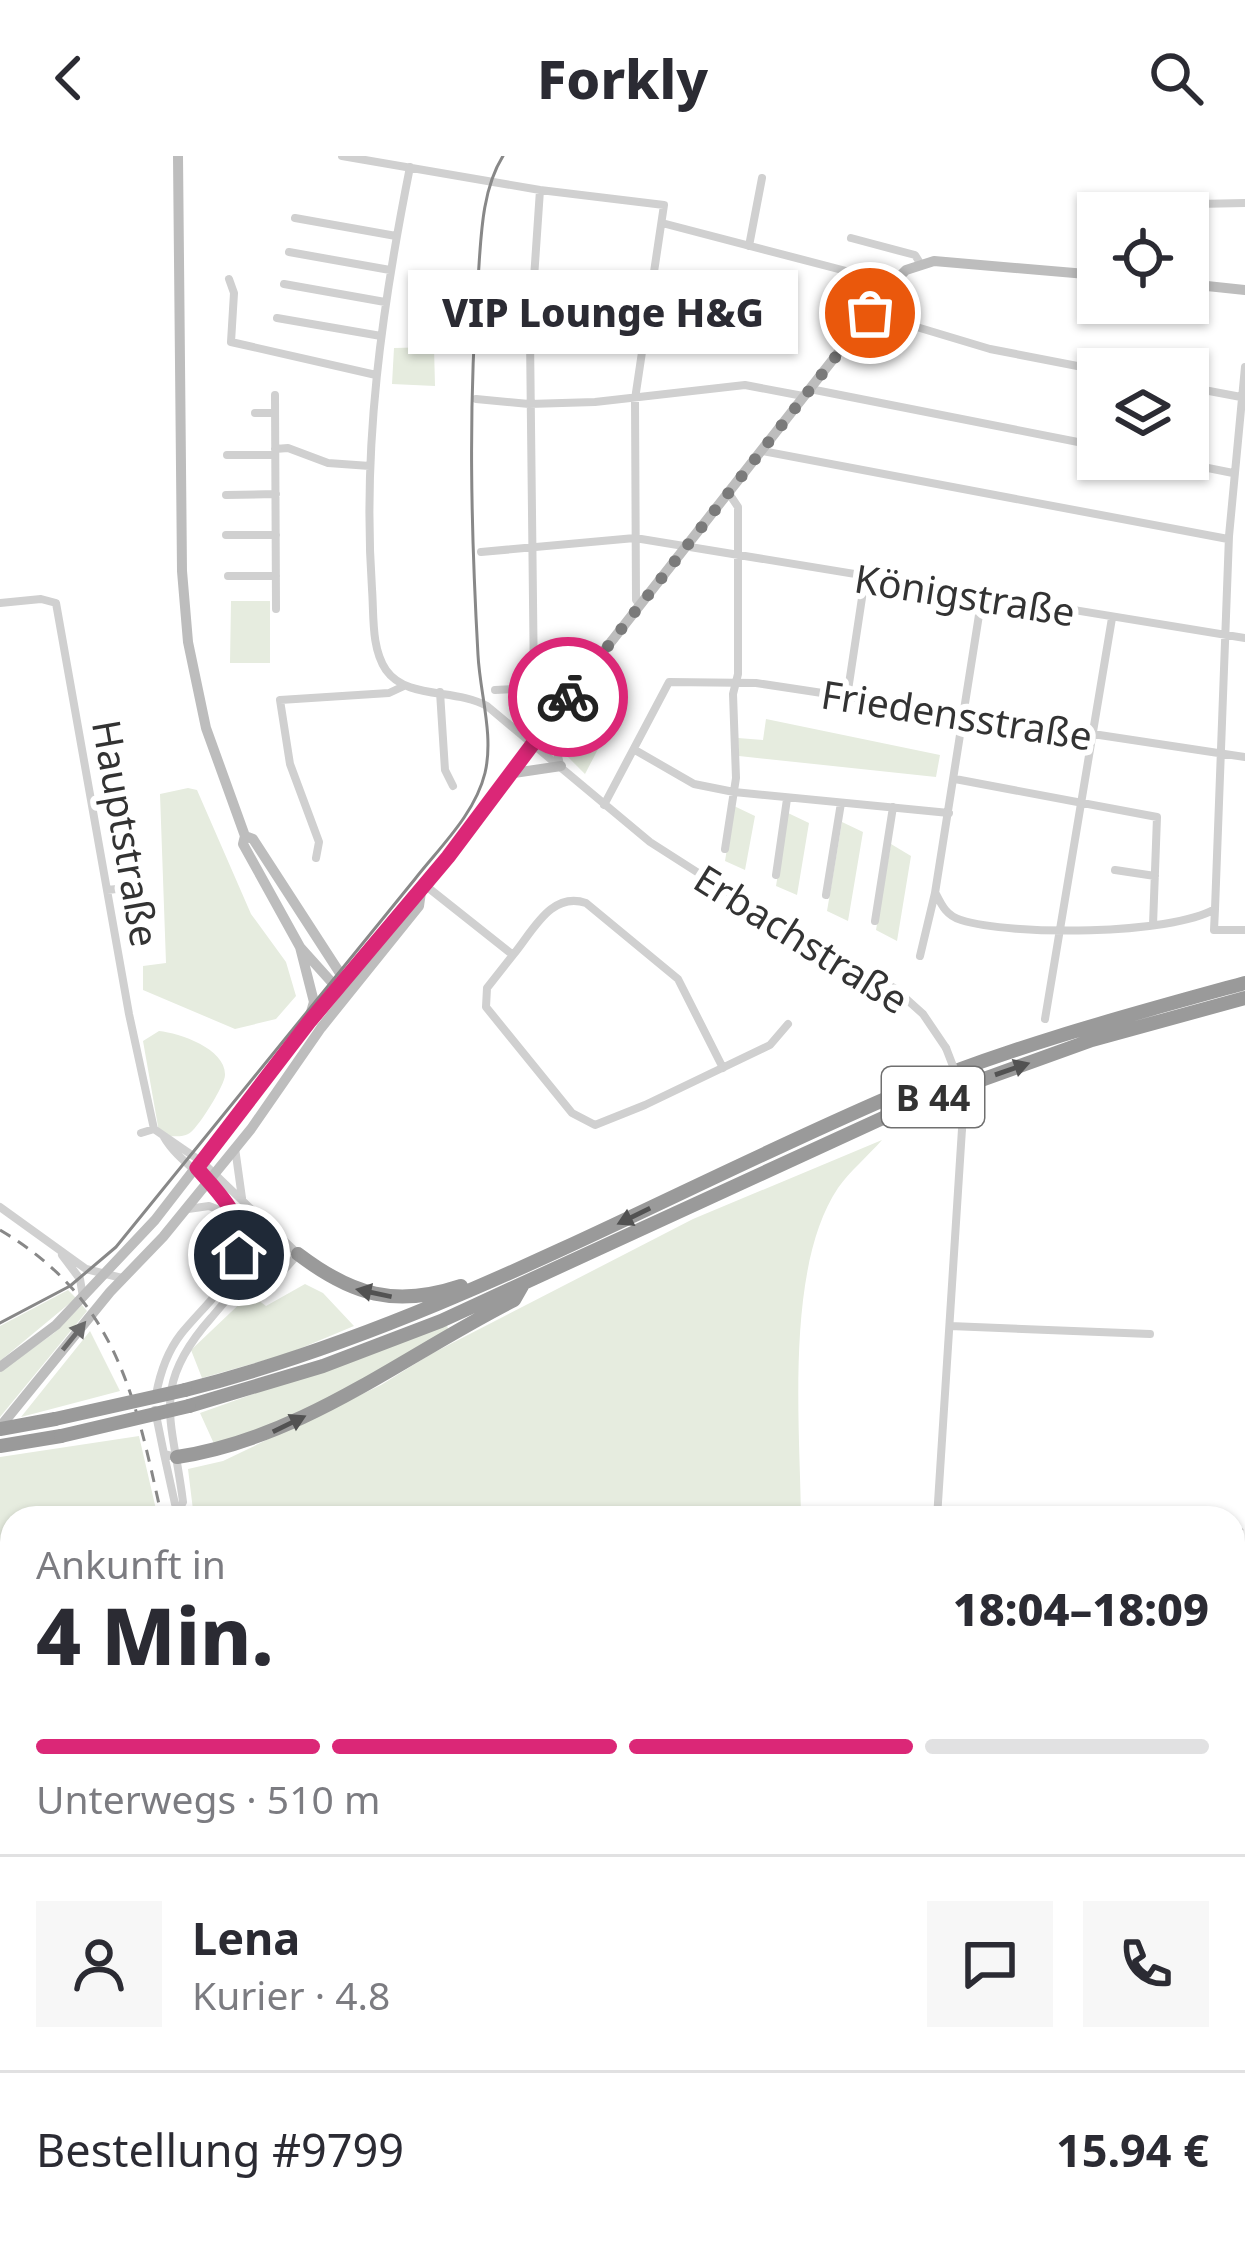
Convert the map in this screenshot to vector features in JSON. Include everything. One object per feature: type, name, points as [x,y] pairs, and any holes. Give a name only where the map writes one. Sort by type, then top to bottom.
[{"type":"highway","name":"B 44","points":[[0,1428],[187,1398],[507,1275],[913,1088],[1086,1027],[1245,983]]},
{"type":"highway","name":"B 44","points":[[0,1446],[368,1349],[522,1286],[909,1106],[1092,1040],[1245,998]]},
{"type":"highway","points":[[298,1254],[339,1283],[383,1296],[422,1296],[507,1275]]},
{"type":"highway","points":[[170,1456],[214,1452],[285,1426],[371,1383],[514,1300],[522,1286]]},
{"type":"main road","points":[[178,156],[182,571],[188,642],[206,728],[245,836],[243,844],[300,947],[314,1002],[309,1022]]},
{"type":"main road","points":[[0,1428],[236,1148],[399,913],[423,889],[893,284],[920,263],[1077,273]]},
{"type":"main road","points":[[1209,286],[1245,290]]},
{"type":"main road","points":[[514,773],[561,766]]},
{"type":"main road","points":[[245,836],[253,839],[342,989]]},
{"type":"main road","points":[[0,1367],[41,1337],[104,1275],[199,1166],[309,1022],[419,906],[423,889]]},
{"type":"main road","points":[[300,947],[342,989]]},
{"type":"street","points":[[342,156],[540,190],[664,205],[635,399],[634,538],[640,605]]},
{"type":"street","points":[[404,686],[387,671],[376,647],[370,466],[385,302],[410,167]]},
{"type":"street","points":[[749,245],[762,178]]},
{"type":"street","points":[[534,688],[529,404],[540,190]]},
{"type":"street","points":[[1209,204],[1245,203]]},
{"type":"street","points":[[296,218],[396,236]]},
{"type":"street","points":[[662,223],[893,284]]},
{"type":"street","points":[[851,238],[914,255],[920,263]]},
{"type":"street","points":[[289,252],[390,271]]},
{"type":"street","points":[[599,327],[693,342],[702,283],[654,276]]},
{"type":"street","points":[[229,279],[231,342],[376,375]]},
{"type":"street","points":[[284,284],[385,302]]},
{"type":"street","points":[[870,313],[990,349],[1077,366]]},
{"type":"street","points":[[277,318],[381,336]]},
{"type":"street","points":[[1245,367],[1228,538],[1214,930],[1245,930]]},
{"type":"street","points":[[476,399],[529,404],[635,399],[745,385],[1077,442]]},
{"type":"street","points":[[1209,391],[1240,397]]},
{"type":"street","points":[[275,395],[276,609]]},
{"type":"street","points":[[255,413],[275,413]]},
{"type":"street","points":[[227,455],[288,448],[328,463],[370,466]]},
{"type":"street","points":[[762,451],[1228,538]]},
{"type":"street","points":[[1209,468],[1233,473]]},
{"type":"street","points":[[725,849],[734,792],[738,507],[728,493]]},
{"type":"street","points":[[226,495],[275,494]]},
{"type":"street","points":[[1230,511],[1245,512]]},
{"type":"street","points":[[226,535],[276,535]]},
{"type":"street","name":"Königstraße","points":[[481,552],[634,538],[1245,638]]},
{"type":"street","points":[[228,576],[276,576]]},
{"type":"street","points":[[847,697],[865,578]]},
{"type":"street","points":[[920,956],[955,779],[982,596]]},
{"type":"street","name":"Hauptstraße","points":[[0,603],[41,599],[56,603],[154,1129]]},
{"type":"street","points":[[1045,1019],[1112,618]]},
{"type":"street","name":"Friedensstraße","points":[[635,750],[669,682],[736,682],[1245,757]]},
{"type":"street","name":"Erbachstraße","points":[[316,858],[320,842],[290,764],[280,700],[389,693],[404,686],[458,693],[483,704],[604,805],[695,872],[882,979],[922,1014],[946,1048],[958,1079],[962,1129],[939,1506]]},
{"type":"street","points":[[495,690],[552,687]]},
{"type":"street","points":[[440,692],[445,770],[453,786]]},
{"type":"street","points":[[561,766],[555,742],[565,701]]},
{"type":"street","points":[[604,805],[635,750],[694,784],[788,799],[949,813]]},
{"type":"street","points":[[955,779],[1157,817],[1153,925]]},
{"type":"street","points":[[776,875],[788,799]]},
{"type":"street","points":[[826,895],[841,803]]},
{"type":"street","points":[[875,921],[893,808]]},
{"type":"street","points":[[1115,870],[1155,876]]},
{"type":"street","points":[[107,890],[127,888]]},
{"type":"street","points":[[423,889],[513,955]]},
{"type":"street","points":[[935,892],[944,910],[958,920],[1062,929],[1195,920],[1215,909]]},
{"type":"street","points":[[723,1068],[678,980],[586,903],[570,899],[556,903],[487,988],[486,1007],[581,1121],[601,1124],[723,1068],[770,1045],[788,1024]]},
{"type":"street","points":[[141,1132],[154,1129],[242,1199],[298,1254],[279,1277],[267,1282],[251,1278],[238,1261]]},
{"type":"street","points":[[236,1148],[242,1199]]},
{"type":"street","points":[[182,1506],[155,1409],[162,1369],[180,1335],[223,1286],[242,1246],[235,1216],[211,1178]]},
{"type":"street","points":[[187,1209],[209,1206],[235,1216]]},
{"type":"street","points":[[0,1207],[86,1269],[122,1278]]},
{"type":"street","points":[[242,1246],[272,1228]]},
{"type":"street","points":[[55,1246],[80,1279],[83,1297]]},
{"type":"street","points":[[170,1456],[169,1399],[176,1366],[200,1330],[251,1278]]},
{"type":"street","points":[[950,1327],[1150,1334]]},
{"type":"shaded area","points":[[434,347],[435,386],[392,384],[394,348]]},
{"type":"shaded area","points":[[231,601],[270,601],[270,663],[230,663]]},
{"type":"shaded area","points":[[605,681],[614,687],[607,701],[620,707],[585,774],[565,754],[566,724],[594,683]]},
{"type":"shaded area","points":[[766,719],[940,755],[936,777],[739,756],[738,738],[763,740]]},
{"type":"shaded area","points":[[197,790],[251,914],[286,962],[296,996],[276,1019],[235,1029],[143,990],[143,966],[166,963],[160,794]]},
{"type":"shaded area","points":[[734,806],[755,816],[745,870],[725,861]]},
{"type":"shaded area","points":[[788,813],[809,823],[797,895],[776,886]]},
{"type":"shaded area","points":[[842,822],[863,832],[848,921],[827,911]]},
{"type":"shaded area","points":[[891,844],[911,856],[897,941],[876,930]]},
{"type":"shaded area","points":[[159,1031],[200,1044],[223,1066],[224,1080],[216,1096],[185,1135],[159,1132],[143,1041]]},
{"type":"shaded area","points":[[882,1140],[838,1188],[821,1221],[810,1260],[799,1348],[801,1506],[193,1506],[188,1469],[223,1461],[381,1385],[431,1354],[693,1219]]},
{"type":"shaded area","points":[[267,1237],[281,1243],[287,1257],[281,1271],[267,1277],[253,1271],[247,1257],[253,1243]]},
{"type":"shaded area","points":[[305,1284],[323,1293],[354,1326],[287,1354],[202,1378],[191,1350],[250,1294],[266,1306]]},
{"type":"shaded area","points":[[68,1290],[76,1298],[0,1361],[0,1326]]},
{"type":"shaded area","points":[[82,1305],[87,1311],[0,1417],[0,1372],[54,1333]]},
{"type":"shaded area","points":[[447,1325],[448,1329],[335,1395],[246,1436],[215,1446],[200,1413]]},
{"type":"shaded area","points":[[90,1331],[120,1391],[21,1417]]},
{"type":"shaded area","points":[[139,1436],[155,1506],[0,1506],[0,1457]]},
{"type":"tram line","points":[[0,1323],[70,1286],[116,1247],[445,842],[480,788],[488,744],[474,561],[473,374],[483,216],[503,156]]},
{"type":"railway","points":[[0,1230],[39,1257],[96,1319],[130,1391],[159,1506]]},
{"type":"way so far","points":[[568,697],[870,313]]},
{"type":"place","name":"VIP Lounge H&G","points":[[870,313]]},
{"type":"route","points":[[239,1255],[242,1240],[235,1216],[197,1168],[309,1022],[413,895],[421,892],[568,697]]}]
